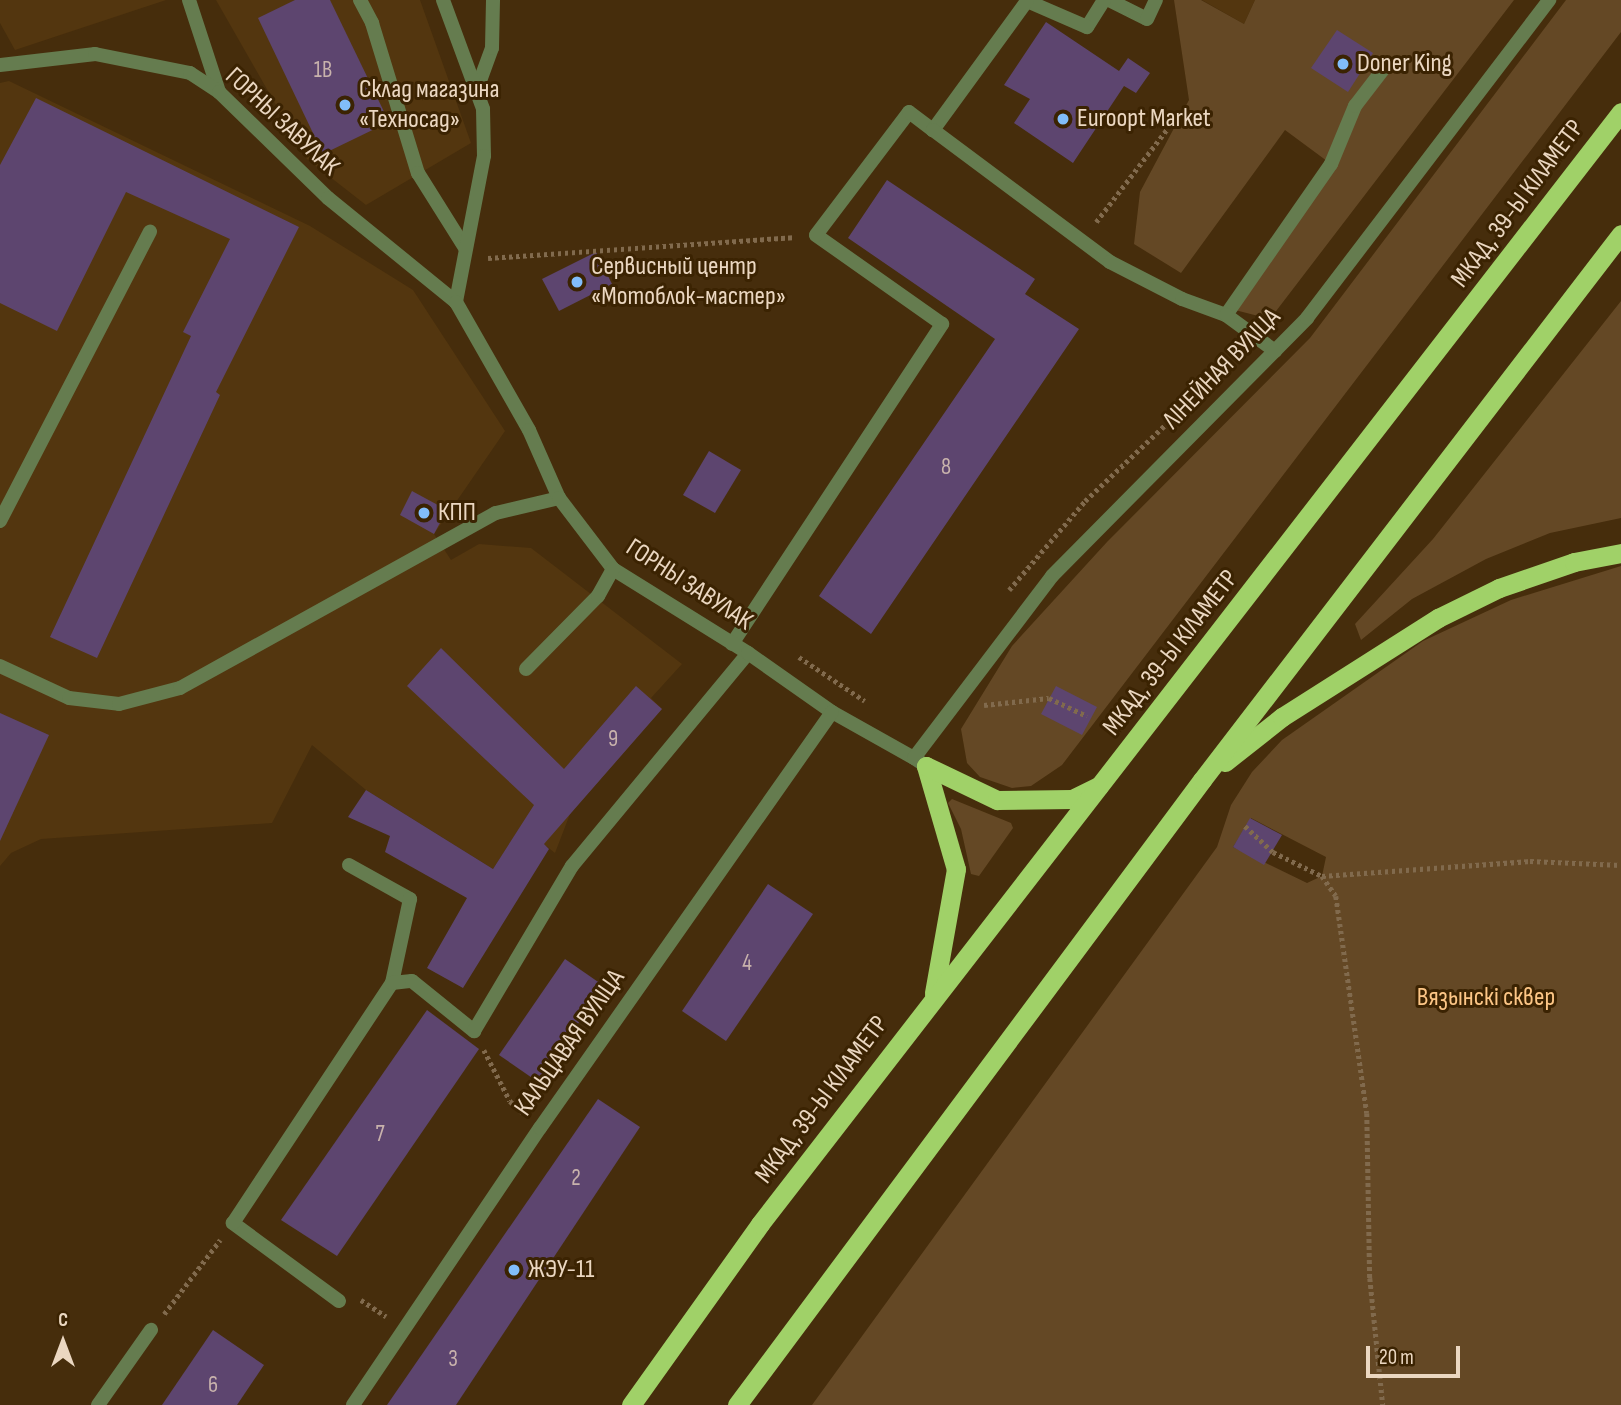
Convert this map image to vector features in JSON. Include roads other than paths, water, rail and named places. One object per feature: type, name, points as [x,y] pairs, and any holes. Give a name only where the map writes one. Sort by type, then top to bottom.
[{"type":"highway","name":"МКАД, 39-Ы КІЛАМЕТР","points":[[631,1405],[760,1224],[933,998],[1104,784],[1621,112]]},
{"type":"highway","points":[[737,1405],[1202,780],[1621,234]]},
{"type":"highway","points":[[1202,780],[1282,717],[1438,618],[1499,588],[1574,562],[1621,553]]},
{"type":"highway","points":[[920,762],[997,800],[1072,799],[1104,784]]},
{"type":"highway","points":[[920,762],[957,869],[933,998]]},
{"type":"street","points":[[188,0],[219,92]]},
{"type":"street","points":[[360,0],[372,23],[418,173],[464,254]]},
{"type":"street","points":[[443,0],[483,109],[484,156],[456,302]]},
{"type":"street","points":[[477,89],[492,48],[493,0]]},
{"type":"street","points":[[933,130],[1027,1],[1087,27],[1107,0],[1147,19],[1156,0]]},
{"type":"street","name":"ЛІНЕЙНАЯ ВУЛІЦА","points":[[920,762],[953,705],[1052,576],[1307,318],[1549,0]]},
{"type":"street","name":"ГОРНЫ ЗАВУЛАК","points":[[0,65],[94,54],[190,73],[219,92],[328,198],[456,302],[529,430],[559,498],[613,569],[748,653],[832,712],[920,762]]},
{"type":"street","points":[[1226,315],[1331,164],[1355,106],[1388,62]]},
{"type":"street","points":[[732,644],[942,324],[816,235],[909,112],[1110,261],[1170,293],[1226,315],[1275,351]]},
{"type":"street","points":[[0,521],[150,232]]},
{"type":"street","points":[[0,666],[69,698],[119,704],[180,688],[496,513],[559,498]]},
{"type":"street","points":[[526,669],[598,596],[613,569]]},
{"type":"street","points":[[392,983],[412,981],[474,1031],[572,866],[748,653]]},
{"type":"street","name":"КАЛЬЦАВАЯ ВУЛІЦА","points":[[353,1405],[540,1128],[832,712]]},
{"type":"street","points":[[339,1301],[233,1223],[392,983],[410,899],[349,865]]},
{"type":"street","points":[[98,1405],[151,1330]]},
{"type":"place","name":"Doner King","points":[[1343,64]]},
{"type":"place","name":"Склад магазина «Техносад»","points":[[345,105]]},
{"type":"place","name":"Euroopt Market","points":[[1063,119]]},
{"type":"place","name":"Сервисный центр «Мотоблок-мастер»","points":[[577,282]]},
{"type":"place","name":"КПП","points":[[424,513]]},
{"type":"place","name":"ЖЭУ-11","points":[[514,1270]]},
{"type":"park label","name":"Вязынскі сквер","points":[[1486,998]]}]
